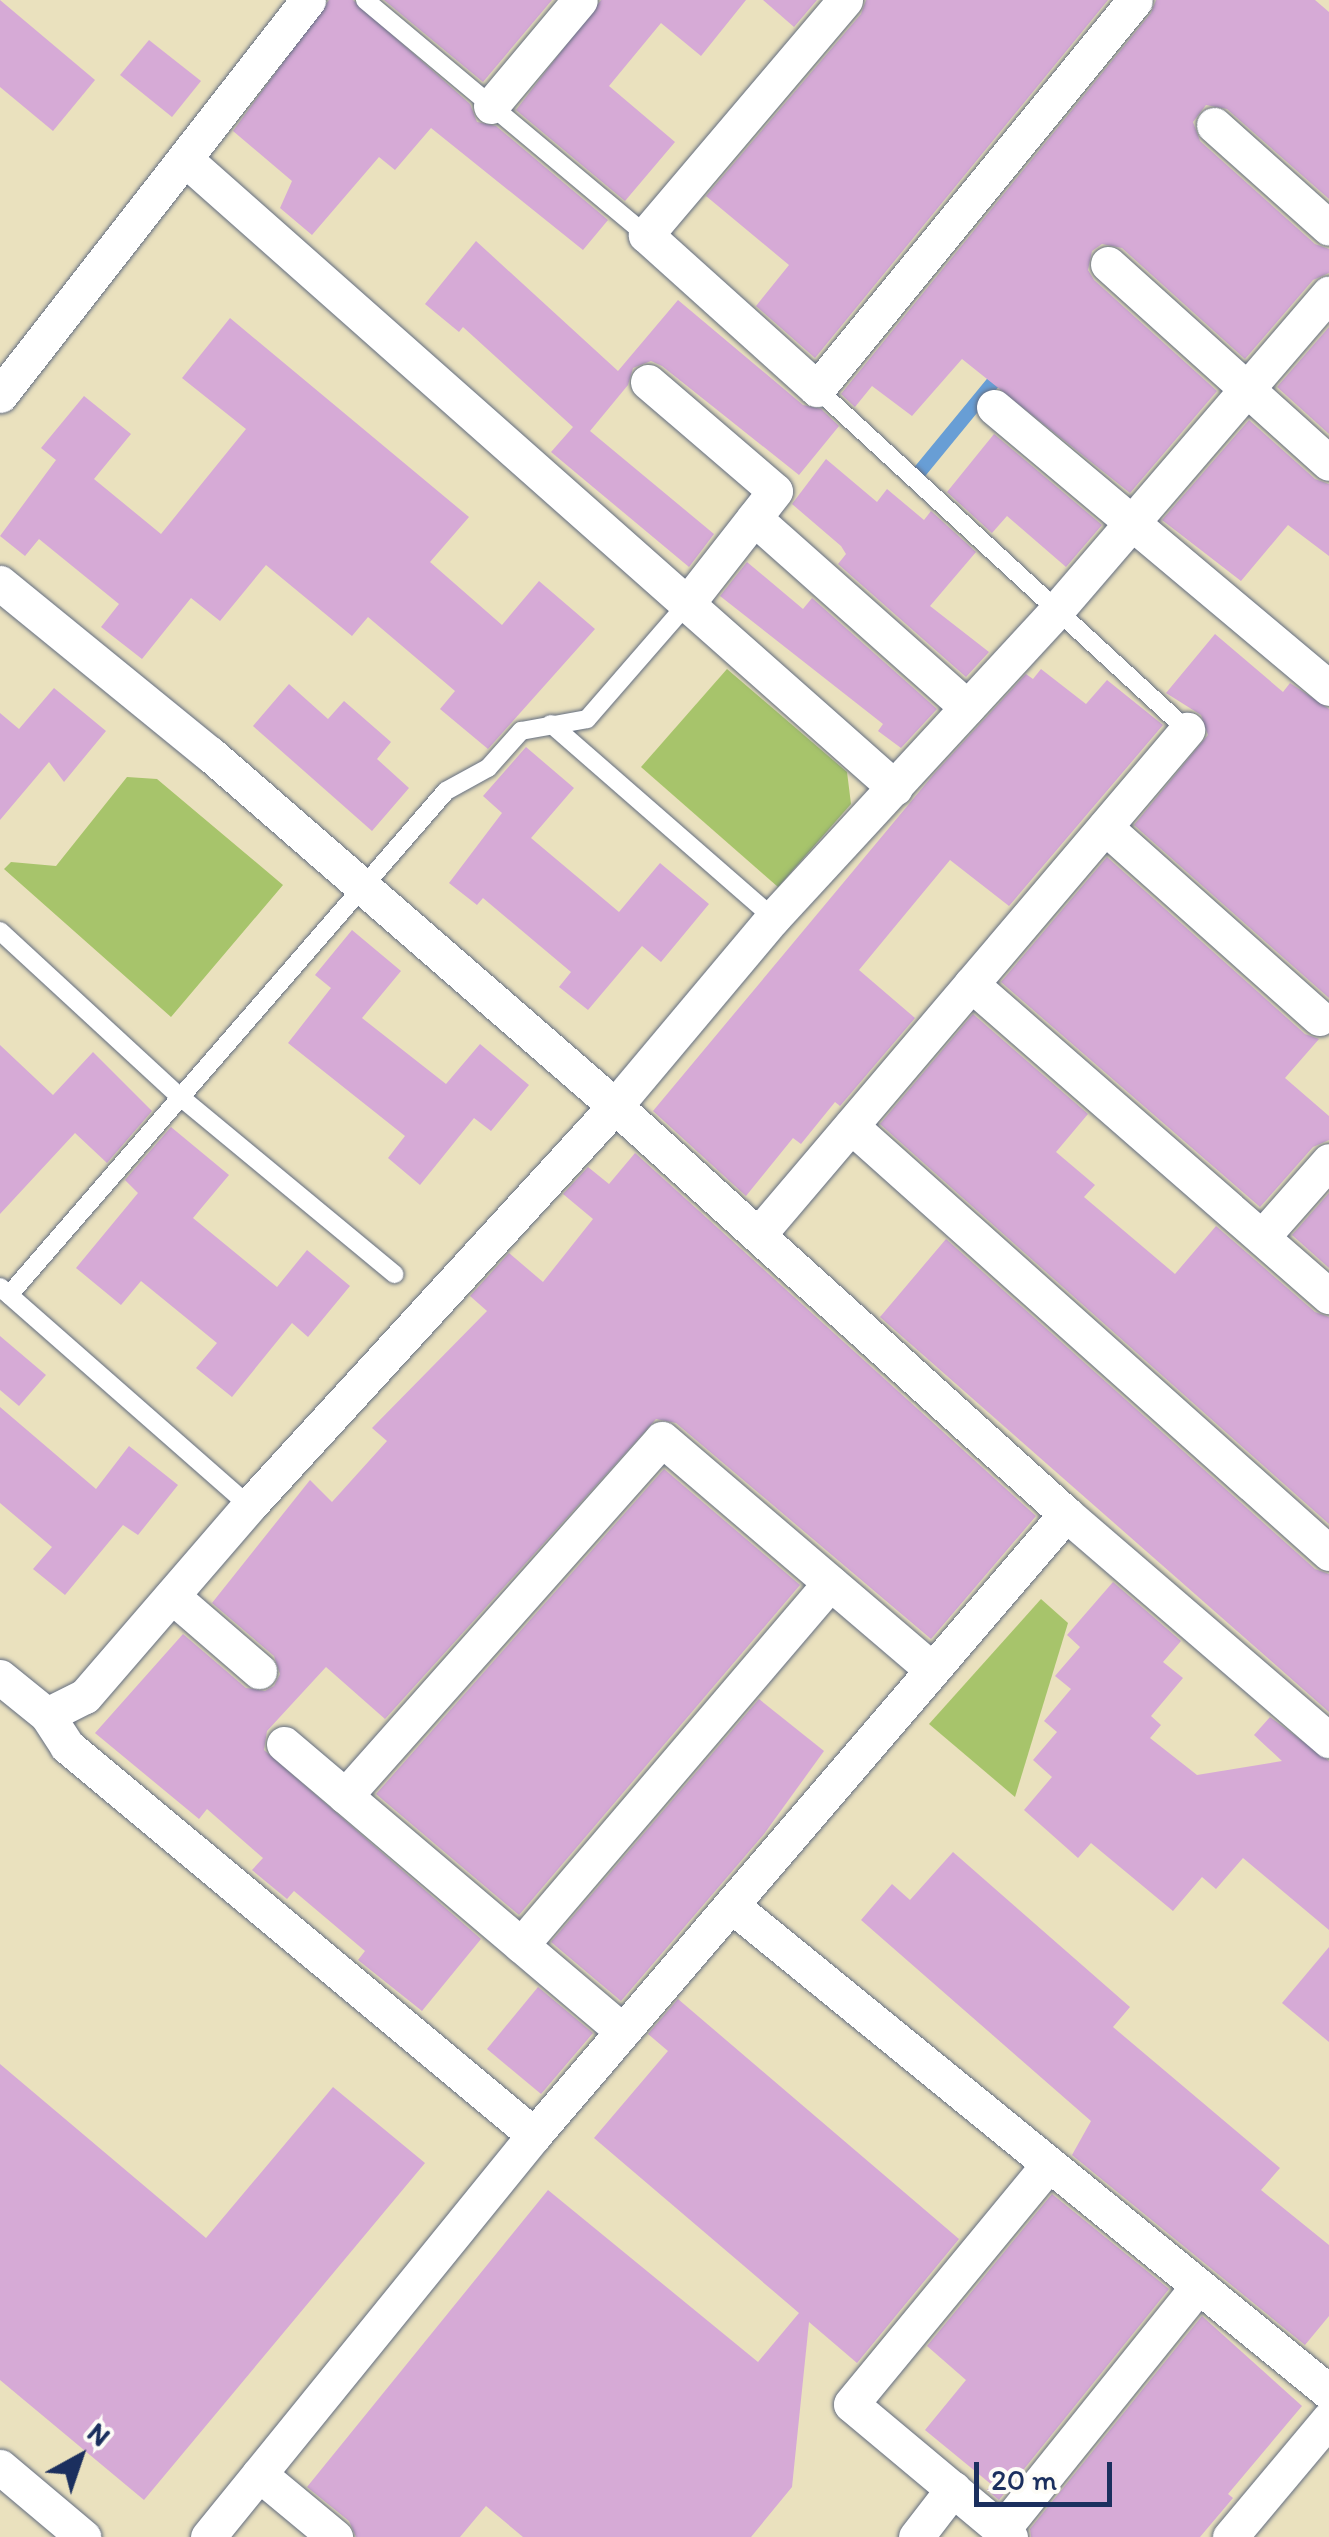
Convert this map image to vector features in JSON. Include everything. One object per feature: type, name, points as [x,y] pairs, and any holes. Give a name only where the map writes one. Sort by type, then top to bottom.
[{"type":"street","points":[[0,395],[308,0]]},
{"type":"street","points":[[491,106],[580,0]]},
{"type":"street","points":[[845,0],[646,235],[817,389],[1135,0]]},
{"type":"street","points":[[1214,125],[1329,228]]},
{"type":"street","points":[[186,160],[894,788]]},
{"type":"street","points":[[1108,264],[1329,463]]},
{"type":"street","points":[[47,1715],[85,1696],[249,1506],[615,1106],[773,918],[1055,612],[1329,294]]},
{"type":"street","points":[[648,382],[775,492],[686,605]]},
{"type":"street","points":[[994,407],[1329,688]]},
{"type":"street","points":[[754,518],[967,707]]},
{"type":"street","points":[[0,583],[360,885],[615,1106],[1066,1514],[1325,1729]]},
{"type":"street","points":[[758,1235],[1187,730]]},
{"type":"street","points":[[1105,827],[1319,1018]]},
{"type":"street","points":[[971,984],[1329,1296]]},
{"type":"street","points":[[851,1126],[1329,1553]]},
{"type":"street","points":[[1262,1237],[1329,1161]]},
{"type":"street","points":[[346,1796],[662,1439],[932,1670]]},
{"type":"street","points":[[208,2537],[534,2134],[1066,1514]]},
{"type":"street","points":[[521,1945],[830,1583]]},
{"type":"street","points":[[172,1596],[260,1671]]},
{"type":"street","points":[[0,1677],[47,1715],[67,1746],[534,2134]]},
{"type":"street","points":[[284,1744],[622,2031]]},
{"type":"street","points":[[730,1905],[1329,2392]]},
{"type":"street","points":[[1048,2164],[850,2404],[1006,2534],[1198,2286]]},
{"type":"street","points":[[1242,2533],[1329,2419]]},
{"type":"street","points":[[0,2467],[84,2537]]},
{"type":"street","points":[[259,2474],[335,2537]]},
{"type":"street","points":[[916,2537],[953,2489]]},
{"type":"lane","points":[[365,0],[646,235]]},
{"type":"lane","points":[[817,389],[1187,730]]},
{"type":"lane","points":[[249,1506],[4,1291],[446,791],[488,768],[520,732],[587,719],[686,605]]},
{"type":"lane","points":[[551,724],[773,918]]},
{"type":"lane","points":[[0,932],[178,1094],[394,1274]]},
{"type":"green space","points":[[727,669],[847,772],[851,804],[778,887],[641,767]]},
{"type":"green space","points":[[127,777],[157,779],[283,885],[171,1017],[4,869],[11,862],[56,866]]},
{"type":"green space","points":[[1041,1599],[1068,1623],[1015,1797],[929,1724]]},
{"type":"building","points":[[0,0],[95,80],[53,131],[0,87]]},
{"type":"building","points":[[329,0],[353,0],[470,104],[477,122],[496,126],[608,220],[583,250],[431,128],[395,170],[379,157],[312,235],[280,208],[292,181],[233,131]]},
{"type":"building","points":[[384,0],[552,0],[483,82]]},
{"type":"building","points":[[601,0],[746,0],[701,56],[661,23],[609,86],[675,142],[625,201],[516,110]]},
{"type":"building","points":[[763,0],[817,0],[794,27]]},
{"type":"building","points":[[866,0],[1108,0],[815,358],[756,306],[789,265],[706,196],[861,14]]},
{"type":"building","points":[[1156,0],[1315,0],[1329,12],[1329,199],[1227,109],[1206,105],[1193,122],[1200,141],[1315,244],[1329,249],[1329,273],[1313,280],[1245,359],[1122,248],[1102,244],[1092,251],[1088,270],[1094,280],[1217,391],[1130,493],[962,359],[912,416],[872,386],[855,407],[841,394],[1151,13]]},
{"type":"building","points":[[149,40],[201,81],[172,117],[120,75]]},
{"type":"building","points":[[476,241],[618,371],[678,300],[803,405],[821,409],[839,426],[799,475],[662,366],[651,361],[633,368],[628,385],[590,431],[714,534],[689,567],[551,452],[573,427],[463,327],[459,332],[425,304]]},
{"type":"building","points":[[230,318],[469,517],[430,562],[502,625],[539,581],[595,629],[488,749],[440,709],[455,691],[368,617],[352,636],[266,565],[220,621],[191,598],[142,659],[101,627],[119,604],[39,539],[25,556],[0,536],[56,460],[41,448],[84,396],[131,434],[94,479],[161,534],[246,429],[182,378]]},
{"type":"building","points":[[1329,327],[1329,434],[1277,387]]},
{"type":"building","points":[[1249,420],[1315,479],[1329,484],[1329,556],[1288,525],[1241,581],[1162,520]]},
{"type":"building","points":[[994,434],[1102,525],[1066,567],[1007,516],[992,533],[947,492]]},
{"type":"building","points":[[826,459],[877,502],[887,489],[924,520],[931,511],[976,552],[930,606],[989,652],[966,677],[838,564],[846,554],[841,546],[792,504]]},
{"type":"building","points":[[747,562],[803,609],[812,598],[937,709],[901,748],[878,731],[883,724],[720,596]]},
{"type":"building","points":[[1215,634],[1283,692],[1290,683],[1329,709],[1329,998],[1134,825],[1208,735],[1201,715],[1166,693]]},
{"type":"building","points":[[1041,669],[1086,704],[1107,680],[1163,725],[1009,906],[950,860],[859,970],[915,1018],[840,1106],[835,1102],[801,1144],[793,1138],[746,1196],[653,1111],[934,774],[1026,674],[1033,679]]},
{"type":"building","points":[[289,684],[328,719],[344,701],[391,742],[377,759],[409,788],[372,831],[253,726]]},
{"type":"building","points":[[54,688],[106,731],[64,782],[49,762],[0,820],[0,713],[19,729]]},
{"type":"building","points":[[526,747],[574,788],[531,838],[619,912],[660,863],[709,904],[661,962],[642,946],[588,1010],[559,987],[571,972],[483,898],[477,905],[449,883],[502,813],[483,796]]},
{"type":"building","points":[[1107,857],[1305,1034],[1319,1039],[1285,1078],[1329,1116],[1329,1140],[1313,1147],[1260,1207],[1001,982]]},
{"type":"building","points":[[352,930],[401,971],[362,1018],[446,1084],[480,1044],[529,1085],[491,1131],[474,1118],[420,1185],[388,1158],[405,1136],[288,1043],[331,988],[315,975]]},
{"type":"building","points":[[973,1014],[1088,1114],[1056,1152],[1095,1185],[1084,1197],[1175,1274],[1216,1226],[1315,1312],[1329,1317],[1329,1524],[880,1124]]},
{"type":"building","points":[[0,1045],[53,1095],[93,1052],[152,1111],[107,1163],[75,1133],[0,1214]]},
{"type":"building","points":[[171,1127],[229,1175],[193,1218],[277,1287],[307,1250],[350,1286],[308,1337],[292,1323],[232,1397],[196,1368],[217,1343],[141,1281],[121,1305],[76,1268],[138,1193],[125,1180]]},
{"type":"building","points":[[635,1153],[1036,1516],[931,1639],[676,1423],[656,1419],[385,1719],[326,1667],[267,1731],[264,1750],[481,1939],[422,2011],[358,1960],[365,1951],[294,1891],[287,1899],[252,1870],[263,1858],[207,1809],[199,1819],[95,1733],[183,1634],[246,1688],[265,1691],[274,1686],[280,1674],[274,1656],[212,1603],[310,1480],[332,1502],[387,1441],[372,1428],[487,1311],[470,1296],[509,1253],[543,1282],[593,1219],[563,1194],[588,1167],[609,1184]]},
{"type":"building","points":[[1329,1193],[1329,1268],[1292,1235]]},
{"type":"building","points":[[946,1239],[1315,1569],[1329,1574],[1329,1712],[880,1317]]},
{"type":"building","points":[[0,1336],[46,1375],[19,1406],[0,1390]]},
{"type":"building","points":[[0,1407],[96,1489],[129,1446],[178,1485],[138,1535],[123,1525],[65,1595],[33,1569],[52,1547],[0,1503]]},
{"type":"building","points":[[664,1469],[800,1585],[519,1915],[376,1794]]},
{"type":"building","points":[[1113,1582],[1181,1641],[1163,1662],[1183,1678],[1151,1716],[1161,1725],[1150,1738],[1197,1775],[1282,1761],[1254,1735],[1270,1717],[1329,1761],[1329,1930],[1243,1858],[1216,1889],[1202,1877],[1173,1911],[1091,1843],[1078,1858],[1024,1810],[1052,1777],[1033,1760],[1057,1732],[1044,1721],[1071,1689],[1055,1676],[1080,1647],[1067,1635]]},
{"type":"building","points":[[759,1699],[824,1751],[764,1834],[621,2001],[551,1942]]},
{"type":"building","points":[[953,1852],[1130,2007],[1113,2027],[1280,2168],[1261,2190],[1329,2245],[1329,2316],[1305,2345],[1072,2155],[1091,2121],[861,1920],[892,1884],[910,1900]]},
{"type":"building","points":[[1329,1947],[1329,2042],[1282,2003]]},
{"type":"building","points":[[538,1987],[593,2033],[541,2094],[487,2049]]},
{"type":"building","points":[[678,1999],[959,2239],[857,2363],[809,2322],[792,2487],[751,2537],[523,2537],[486,2506],[460,2537],[356,2537],[349,2521],[307,2487],[548,2190],[758,2362],[799,2313],[594,2138],[668,2051],[648,2034]]},
{"type":"building","points":[[0,2064],[206,2238],[333,2087],[425,2163],[144,2500],[0,2380]]},
{"type":"building","points":[[1052,2194],[1169,2289],[999,2500],[987,2490],[992,2485],[925,2430],[966,2380],[927,2346]]},
{"type":"building","points":[[1202,2316],[1302,2406],[1228,2494],[1233,2498],[1200,2537],[1031,2537],[1030,2529]]},
{"type":"waterway","points":[[917,475],[1004,369]]}]
